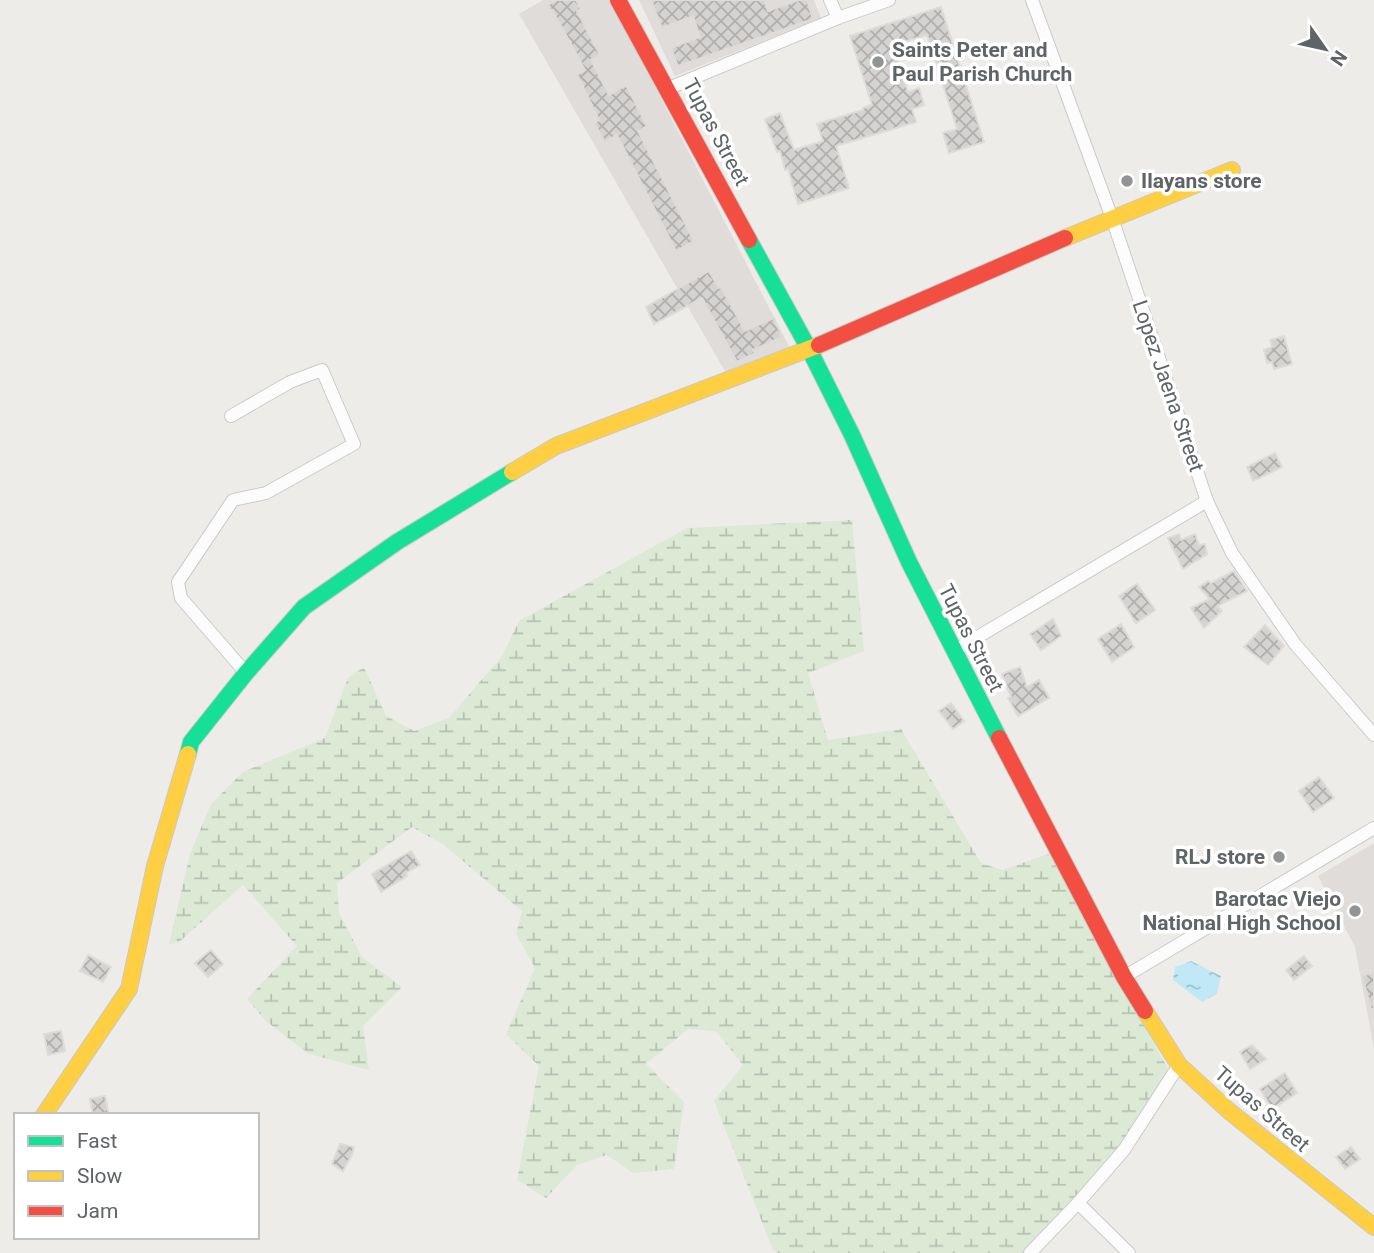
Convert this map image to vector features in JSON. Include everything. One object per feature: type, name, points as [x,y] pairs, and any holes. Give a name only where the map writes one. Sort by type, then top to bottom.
[{"type":"street","name":"Tupas Street","points":[[618,0],[669,88],[809,349],[852,435],[909,562],[1124,977],[1179,1065],[1229,1111],[1374,1227]]},
{"type":"street","points":[[830,0],[838,18]]},
{"type":"street","points":[[669,88],[838,18],[889,0]]},
{"type":"street","name":"Lopez Jaena Street","points":[[1032,0],[1112,218],[1207,501],[1232,553],[1295,644],[1374,735]]},
{"type":"street","points":[[45,1113],[129,989],[155,866],[191,742],[304,607],[397,542],[556,446],[809,349],[1112,218],[1232,170]]},
{"type":"street","points":[[231,416],[290,382],[322,370],[354,444],[266,493],[233,500],[178,582],[181,598],[246,674]]},
{"type":"street","points":[[954,651],[1207,501]]},
{"type":"street","points":[[1124,977],[1374,828]]},
{"type":"street","points":[[1030,1253],[1124,1150],[1179,1065]]},
{"type":"street","points":[[1078,1203],[1129,1253]]},
{"type":"shaded area","points":[[543,0],[610,0],[790,348],[726,373],[519,14]]},
{"type":"shaded area","points":[[639,0],[814,0],[821,18],[675,76]]},
{"type":"shaded area","name":"Barotac Viejo National High School","points":[[1374,843],[1374,1049],[1355,947],[1318,876]]},
{"type":"green space","points":[[852,520],[864,651],[808,673],[828,740],[901,729],[981,863],[1002,870],[1051,853],[1169,1071],[1128,1143],[1026,1253],[777,1253],[773,1250],[714,1101],[743,1065],[716,1031],[688,1029],[646,1064],[684,1102],[674,1169],[633,1173],[607,1155],[577,1165],[546,1198],[517,1180],[539,1066],[506,1034],[535,968],[516,934],[522,911],[444,845],[412,827],[337,883],[339,913],[362,957],[402,987],[363,1026],[369,1070],[309,1054],[266,1021],[247,999],[297,946],[243,885],[178,943],[169,944],[190,854],[211,804],[243,772],[325,738],[348,678],[364,667],[386,716],[414,731],[449,718],[502,656],[519,621],[687,528]]},
{"type":"water","points":[[1191,961],[1221,976],[1217,994],[1202,1002],[1173,980],[1175,967]]},
{"type":"building","points":[[556,0],[576,0],[581,9],[577,11],[600,55],[591,60],[609,95],[626,85],[647,126],[638,131],[694,241],[676,251],[617,135],[605,142],[594,123],[599,120],[577,74],[585,70],[548,5]]},
{"type":"building","points":[[651,0],[764,0],[768,11],[799,0],[807,0],[813,19],[678,66],[671,48],[700,37],[693,16],[662,28]]},
{"type":"building","points":[[941,7],[984,142],[949,153],[943,133],[957,129],[927,35],[893,45],[908,92],[919,88],[924,105],[912,109],[916,122],[836,146],[849,188],[798,204],[788,169],[785,170],[780,151],[777,152],[765,119],[780,113],[794,150],[823,141],[817,124],[872,105],[850,36]]},
{"type":"building","points":[[709,271],[745,331],[774,318],[782,337],[753,350],[755,353],[737,362],[702,298],[654,324],[646,307]]},
{"type":"building","points":[[1284,336],[1292,364],[1274,369],[1272,362],[1267,363],[1264,350],[1272,347],[1270,340]]},
{"type":"building","points":[[1275,453],[1282,467],[1253,481],[1247,467]]},
{"type":"building","points":[[1179,534],[1181,540],[1195,534],[1199,545],[1205,544],[1207,554],[1183,569],[1168,538]]},
{"type":"building","points":[[1234,571],[1247,591],[1217,606],[1222,611],[1204,628],[1191,608],[1210,599],[1199,587]]},
{"type":"building","points":[[1137,584],[1155,610],[1136,623],[1119,596]]},
{"type":"building","points":[[1053,619],[1061,636],[1041,650],[1030,634]]},
{"type":"building","points":[[1121,624],[1134,647],[1112,662],[1098,639]]},
{"type":"building","points":[[1265,625],[1284,646],[1268,665],[1244,647]]},
{"type":"building","points":[[1020,667],[1027,687],[1039,680],[1049,698],[1018,716],[1008,698],[1011,697],[1002,674]]},
{"type":"building","points":[[951,703],[964,721],[953,729],[939,711]]},
{"type":"building","points":[[1319,777],[1334,798],[1313,812],[1299,791]]},
{"type":"building","points":[[411,851],[420,865],[381,892],[372,874]]},
{"type":"building","points":[[211,950],[223,964],[208,977],[195,963]]},
{"type":"building","points":[[88,955],[111,967],[103,982],[80,971]]},
{"type":"building","points":[[1304,956],[1312,966],[1294,980],[1286,970]]},
{"type":"building","points":[[1374,972],[1374,1009],[1371,1009],[1362,976]]},
{"type":"building","points":[[61,1031],[65,1051],[48,1055],[44,1034]]},
{"type":"building","points":[[1252,1045],[1266,1059],[1250,1069],[1240,1052]]},
{"type":"building","points":[[1285,1073],[1297,1093],[1272,1109],[1260,1089]]},
{"type":"building","points":[[105,1096],[109,1113],[93,1113],[90,1099]]},
{"type":"building","points":[[340,1144],[354,1147],[343,1171],[332,1164]]},
{"type":"building","points":[[1351,1147],[1360,1159],[1345,1169],[1336,1157]]},
{"type":"traffic: fast","points":[[749,240],[809,349],[852,435],[909,562],[999,738]]},
{"type":"traffic: fast","points":[[188,754],[191,742],[246,673],[304,607],[397,542],[512,472]]},
{"type":"traffic: slow","points":[[1065,238],[1232,170]]},
{"type":"traffic: slow","points":[[512,472],[556,446],[819,345]]},
{"type":"traffic: slow","points":[[45,1113],[129,989],[155,866],[188,754]]},
{"type":"traffic: slow","points":[[1145,1011],[1179,1065],[1229,1111],[1374,1227]]},
{"type":"traffic: jam","points":[[618,0],[749,240]]},
{"type":"traffic: jam","points":[[819,345],[1065,238]]},
{"type":"traffic: jam","points":[[999,738],[1124,977],[1145,1011]]},
{"type":"place","name":"Saints Peter and Paul Parish Church","points":[[878,62]]},
{"type":"place","name":"Ilayans store","points":[[1127,181]]},
{"type":"place","name":"RLJ store","points":[[1279,857]]},
{"type":"place","name":"Barotac Viejo National High School","points":[[1355,911]]}]
